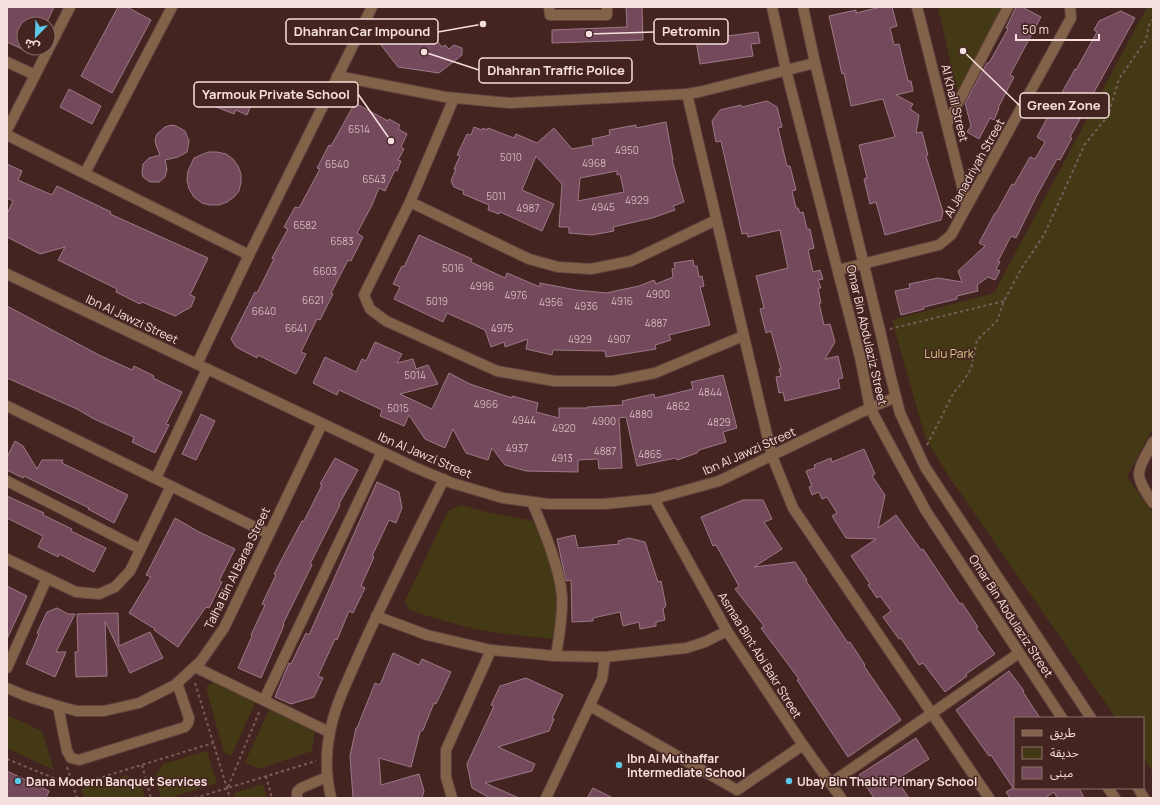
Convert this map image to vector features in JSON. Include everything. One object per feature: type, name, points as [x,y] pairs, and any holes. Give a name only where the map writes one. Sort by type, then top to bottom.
[{"type":"street","points":[[7,130],[70,7]]},
{"type":"street","points":[[85,173],[172,7]]},
{"type":"street","points":[[197,364],[249,255],[372,7]]},
{"type":"street","points":[[549,7],[550,15],[607,15],[607,7]]},
{"type":"street","name":"Omar Bin Abdulaziz Street","points":[[772,7],[786,70],[860,357],[870,408],[926,511],[1061,717]]},
{"type":"street","points":[[803,7],[815,63],[900,413],[930,474],[1090,717]]},
{"type":"street","name":"Al Khalil Street","points":[[917,7],[967,206]]},
{"type":"street","points":[[947,124],[1008,7]]},
{"type":"street","name":"Al Janadriyah Street","points":[[838,270],[939,246],[951,235],[1071,18],[1070,7]]},
{"type":"street","points":[[7,62],[35,75]]},
{"type":"street","points":[[337,76],[445,97],[509,103],[687,94],[815,63]]},
{"type":"street","points":[[687,94],[772,456],[793,508],[989,798]]},
{"type":"street","points":[[454,98],[410,202],[364,295],[370,309],[386,321],[497,371],[554,381],[614,381],[655,372],[743,336]]},
{"type":"street","points":[[7,135],[249,255]]},
{"type":"street","points":[[410,202],[529,259],[558,267],[591,269],[631,261],[716,220]]},
{"type":"street","name":"Ibn Al Jawzi Street","points":[[7,274],[382,452],[452,483],[503,498],[548,504],[604,504],[654,499],[719,481],[870,408],[896,397]]},
{"type":"street","points":[[156,478],[207,369]]},
{"type":"street","points":[[7,406],[269,534]]},
{"type":"street","name":"Talha Bin Al Baraa Street","points":[[7,688],[26,696],[77,711],[104,711],[139,703],[177,683],[201,661],[224,628],[322,424]]},
{"type":"street","points":[[1153,442],[1139,471],[1138,477],[1141,485],[1153,503]]},
{"type":"street","points":[[264,700],[382,452]]},
{"type":"street","points":[[330,798],[327,777],[327,752],[329,732],[338,704],[376,616],[444,479]]},
{"type":"street","points":[[7,481],[140,549]]},
{"type":"street","points":[[7,558],[76,592],[99,594],[115,587],[130,571],[171,486]]},
{"type":"street","name":"Asmaa Bint Abi Bakr Street","points":[[654,499],[727,631],[803,746],[841,798]]},
{"type":"street","points":[[532,502],[552,554],[562,596],[562,616],[556,656]]},
{"type":"street","points":[[7,668],[47,578]]},
{"type":"street","points":[[376,616],[427,635],[491,650],[556,656],[605,657],[686,648],[705,642],[727,631]]},
{"type":"street","points":[[452,798],[446,777],[446,750],[491,650]]},
{"type":"street","points":[[830,783],[1019,653]]},
{"type":"street","points":[[546,798],[602,679],[605,657]]},
{"type":"street","points":[[195,667],[329,732]]},
{"type":"street","points":[[58,706],[67,751],[71,758],[79,760],[185,728],[190,718],[177,683]]},
{"type":"street","points":[[590,706],[737,790],[803,746]]},
{"type":"street","points":[[296,798],[297,792],[301,788],[327,777]]},
{"type":"street","points":[[1109,789],[1115,798]]},
{"type":"street","points":[[1139,789],[1144,798]]},
{"type":"path","points":[[921,457],[954,392],[971,369],[977,340],[997,321],[1004,301],[1021,269],[1044,235],[1085,144],[1108,116],[1119,79],[1146,40],[1149,25],[1153,19]]},
{"type":"path","points":[[880,331],[1004,301]]},
{"type":"path","points":[[194,683],[230,798]]},
{"type":"path","points":[[227,788],[264,700]]},
{"type":"path","points":[[7,759],[73,786],[213,743]]},
{"type":"path","points":[[195,798],[317,761]]},
{"type":"path","points":[[142,766],[151,798]]},
{"type":"path","points":[[266,776],[272,798]]},
{"type":"green space","points":[[938,7],[1001,7],[958,95]]},
{"type":"green space","name":"Lulu Park","points":[[1147,7],[1153,7],[1153,427],[1127,477],[1153,513],[1153,772],[1144,759],[1144,717],[1115,717],[948,475],[925,437],[892,320],[994,293]]},
{"type":"green space","points":[[461,505],[486,512],[533,521],[548,557],[556,585],[556,639],[466,627],[409,610],[405,601],[448,511]]},
{"type":"green space","points":[[213,682],[256,701],[231,756],[224,753],[206,687]]},
{"type":"green space","points":[[269,710],[315,731],[312,751],[259,769],[245,762]]},
{"type":"green space","points":[[7,715],[42,731],[54,770],[7,748]]},
{"type":"green space","points":[[207,751],[217,783],[170,798],[161,798],[155,777],[163,764]]},
{"type":"green space","points":[[126,775],[140,782],[145,798],[84,798],[81,789]]},
{"type":"green space","points":[[263,784],[267,798],[235,798],[234,793]]},
{"type":"building","points":[[7,7],[54,7],[50,16],[16,16],[16,46],[7,42]]},
{"type":"building","points":[[118,7],[127,7],[151,20],[112,93],[81,76]]},
{"type":"building","points":[[626,7],[642,7],[643,40],[552,43],[552,30],[627,27]]},
{"type":"building","points":[[881,7],[892,7],[897,26],[890,28],[894,45],[899,44],[908,81],[911,81],[913,91],[896,95],[913,104],[910,109],[919,115],[916,133],[922,132],[928,155],[926,156],[943,212],[941,220],[885,235],[876,202],[870,204],[864,179],[867,178],[859,145],[895,137],[883,99],[851,106],[829,16],[856,10],[856,13]]},
{"type":"building","points":[[1016,7],[1022,7],[1041,17],[1010,75],[1014,77],[998,108],[994,120],[990,118],[979,139],[967,132],[971,126],[965,103],[1008,29],[1006,28]]},
{"type":"building","points":[[1121,11],[1135,18],[1084,110],[1070,137],[1072,138],[1060,160],[1057,159],[1036,197],[1016,238],[1011,236],[998,261],[1000,262],[996,269],[1000,271],[995,280],[988,277],[977,285],[978,291],[957,296],[957,299],[924,307],[924,309],[901,315],[895,291],[910,288],[909,284],[938,278],[962,282],[958,271],[985,246],[979,243],[995,213],[1012,184],[1014,185],[1030,157],[1035,159],[1045,142],[1037,137],[1059,96],[1075,69],[1076,70],[1097,32],[1094,30],[1099,21]]},
{"type":"building","points":[[758,32],[760,43],[751,44],[753,56],[700,64],[696,40]]},
{"type":"building","points":[[414,35],[431,37],[442,47],[445,45],[449,49],[454,45],[462,48],[462,55],[439,73],[398,67],[381,45],[384,39],[392,37],[401,41]]},
{"type":"building","points":[[213,86],[252,103],[247,115],[236,110],[234,114],[206,103]]},
{"type":"building","points":[[69,89],[101,106],[92,124],[60,107]]},
{"type":"building","points":[[767,101],[777,107],[782,127],[778,128],[787,166],[790,166],[796,190],[792,191],[796,208],[798,208],[800,213],[803,212],[807,229],[810,229],[814,248],[808,250],[813,272],[820,270],[823,279],[818,280],[821,288],[818,288],[821,303],[819,303],[824,325],[830,324],[835,342],[825,359],[838,356],[843,378],[838,379],[840,388],[785,401],[783,392],[779,393],[776,377],[781,376],[779,369],[781,369],[771,331],[766,333],[760,309],[764,308],[756,276],[788,268],[780,230],[748,237],[747,233],[742,234],[721,141],[716,142],[712,121],[720,110]]},
{"type":"building","points":[[355,103],[388,121],[389,119],[400,125],[398,129],[407,134],[401,147],[404,149],[398,160],[401,161],[397,171],[395,170],[385,191],[379,188],[357,233],[363,237],[351,261],[348,260],[331,293],[333,294],[320,320],[317,319],[301,352],[306,354],[296,374],[258,355],[257,358],[236,347],[231,339],[274,259],[272,258],[288,229],[284,227],[295,207],[299,208],[320,169],[317,168],[329,145],[331,146]]},
{"type":"building","points":[[666,122],[672,160],[684,202],[673,206],[675,210],[652,218],[613,227],[614,231],[592,235],[569,233],[569,227],[559,227],[562,184],[536,156],[522,190],[554,204],[542,231],[500,212],[499,214],[488,210],[489,205],[463,194],[464,191],[454,187],[451,181],[456,169],[454,169],[460,156],[457,155],[467,134],[471,135],[474,127],[482,130],[483,128],[487,130],[488,128],[514,138],[516,134],[537,143],[554,128],[572,149],[593,145],[592,139],[610,135],[609,130],[636,125],[636,128]],"holes":[[[617,171],[617,175],[620,174],[624,192],[578,201],[580,178]]]},
{"type":"building","points":[[171,125],[185,131],[189,141],[187,152],[178,157],[165,160],[167,169],[165,177],[159,182],[150,182],[143,177],[143,164],[149,158],[160,155],[155,140],[157,134],[165,127]]},
{"type":"building","points":[[208,152],[226,154],[233,159],[241,174],[239,191],[227,202],[219,205],[202,203],[194,197],[189,189],[187,180],[188,171],[194,158]]},
{"type":"building","points":[[7,164],[22,171],[18,180],[52,195],[57,186],[111,212],[110,214],[208,258],[190,295],[195,297],[191,307],[175,316],[142,302],[140,304],[116,292],[117,289],[58,260],[65,247],[40,254],[7,237],[7,214],[13,201],[7,198]]},
{"type":"building","points":[[419,235],[472,259],[471,262],[505,278],[507,273],[540,287],[540,283],[576,290],[606,293],[639,286],[654,280],[656,284],[673,277],[672,269],[675,268],[674,263],[693,260],[694,266],[697,266],[699,277],[702,276],[704,286],[700,287],[710,325],[669,335],[671,340],[655,345],[656,349],[606,357],[605,351],[553,350],[552,355],[526,349],[528,339],[505,347],[504,342],[491,347],[485,330],[447,313],[443,322],[394,299],[400,287],[393,284],[402,266],[404,267]]},
{"type":"building","points":[[7,306],[99,355],[132,370],[134,366],[154,376],[153,378],[182,392],[166,424],[169,425],[155,453],[132,442],[134,437],[94,419],[77,409],[7,378]]},
{"type":"building","points":[[375,342],[402,354],[397,363],[413,359],[416,369],[428,365],[438,384],[400,394],[432,409],[449,373],[470,384],[512,398],[512,396],[538,403],[536,412],[559,418],[559,408],[587,408],[623,405],[622,401],[654,394],[655,398],[693,389],[691,382],[723,375],[737,428],[723,432],[726,442],[699,450],[697,453],[677,460],[676,458],[637,466],[626,417],[619,418],[622,468],[599,469],[598,459],[578,460],[578,472],[526,471],[505,465],[492,448],[488,460],[466,453],[453,429],[445,448],[425,439],[409,415],[404,426],[380,416],[382,410],[339,390],[337,395],[313,383],[325,357],[356,372],[362,359],[366,361]]},
{"type":"building","points":[[201,414],[215,421],[196,460],[182,454]]},
{"type":"building","points":[[15,441],[23,446],[37,469],[42,460],[63,460],[62,463],[128,495],[114,523],[88,509],[89,508],[24,476],[23,478],[7,470],[7,457]]},
{"type":"building","points":[[864,449],[875,474],[872,476],[885,495],[878,528],[896,515],[921,550],[923,549],[960,604],[962,603],[978,627],[976,628],[995,654],[966,674],[967,676],[945,692],[923,663],[919,665],[901,638],[899,639],[883,617],[891,611],[880,596],[877,598],[868,585],[870,584],[851,556],[876,539],[846,538],[832,516],[837,513],[827,497],[822,499],[819,492],[812,495],[809,487],[812,486],[806,471],[815,468],[814,465],[831,458],[832,462]]},
{"type":"building","points":[[335,458],[358,470],[339,504],[340,505],[310,564],[312,565],[283,624],[284,625],[261,678],[238,668],[265,605],[262,604],[276,575],[274,574],[302,521],[304,521],[322,485],[320,484]]},
{"type":"building","points":[[377,482],[399,492],[402,508],[396,523],[389,520],[372,556],[374,557],[361,586],[365,588],[353,613],[349,611],[337,640],[335,639],[318,676],[323,678],[314,697],[291,704],[275,697],[289,663],[291,664],[306,633],[309,635]]},
{"type":"building","points":[[7,496],[44,513],[43,515],[72,529],[71,531],[106,548],[94,572],[59,554],[58,557],[38,547],[43,536],[7,518]]},
{"type":"building","points":[[743,500],[763,500],[772,519],[764,522],[782,549],[754,567],[795,562],[807,580],[806,581],[848,643],[850,642],[865,665],[864,666],[901,720],[848,757],[797,680],[799,679],[761,628],[764,626],[735,589],[739,586],[716,545],[713,546],[701,517]]},
{"type":"building","points":[[175,518],[199,532],[235,549],[219,581],[222,582],[209,608],[206,607],[178,647],[154,630],[155,629],[129,613],[151,577],[146,575]]},
{"type":"building","points":[[575,535],[578,548],[619,544],[618,541],[629,538],[645,542],[658,582],[661,581],[666,606],[663,609],[665,620],[656,622],[656,626],[640,629],[639,622],[623,626],[620,612],[593,618],[593,621],[572,622],[571,580],[566,581],[557,539]]},
{"type":"building","points":[[7,586],[27,596],[7,639]]},
{"type":"building","points":[[57,608],[68,614],[75,614],[56,652],[66,652],[55,677],[26,664],[39,634],[37,633],[47,612]]},
{"type":"building","points":[[118,613],[119,646],[150,632],[163,658],[130,673],[105,621],[107,676],[76,677],[75,652],[78,652],[77,614]]},
{"type":"building","points":[[393,653],[419,665],[422,659],[451,672],[436,704],[434,703],[423,730],[420,732],[411,767],[379,758],[381,785],[419,774],[424,791],[422,798],[353,798],[350,756],[356,728],[375,683],[380,685]]},
{"type":"building","points":[[1009,671],[1024,691],[1023,692],[1039,717],[1014,717],[1014,789],[1080,789],[1084,798],[1057,798],[1054,792],[1045,798],[1010,798],[1006,792],[1013,788],[991,755],[989,756],[956,710]]},
{"type":"building","points":[[526,678],[563,695],[552,718],[554,719],[549,731],[498,747],[535,764],[532,771],[485,783],[519,798],[490,798],[472,788],[467,764],[494,706],[491,705],[500,686]]},
{"type":"building","points":[[916,738],[929,759],[897,779],[909,798],[874,798],[859,775]]},
{"type":"building","name":"Dana Modern Banquet Services","points":[[7,771],[49,791],[46,798],[7,798]]},
{"type":"building","points":[[593,788],[613,798],[587,798]]},
{"type":"place","name":"Dhahran Car Impound","points":[[483,24]]},
{"type":"place","name":"Petromin","points":[[589,34]]},
{"type":"place","name":"Green Zone","points":[[963,51]]},
{"type":"place","name":"Dhahran Traffic Police","points":[[424,52]]},
{"type":"place","name":"Yarmouk Private School","points":[[391,141]]},
{"type":"place","name":"Ibn Al Muthaffar Intermediate School","points":[[619,765]]},
{"type":"place","name":"Dana Modern Banquet Services","points":[[18,781]]},
{"type":"place","name":"Ubay Bin Thabit Primary School","points":[[789,781]]}]
